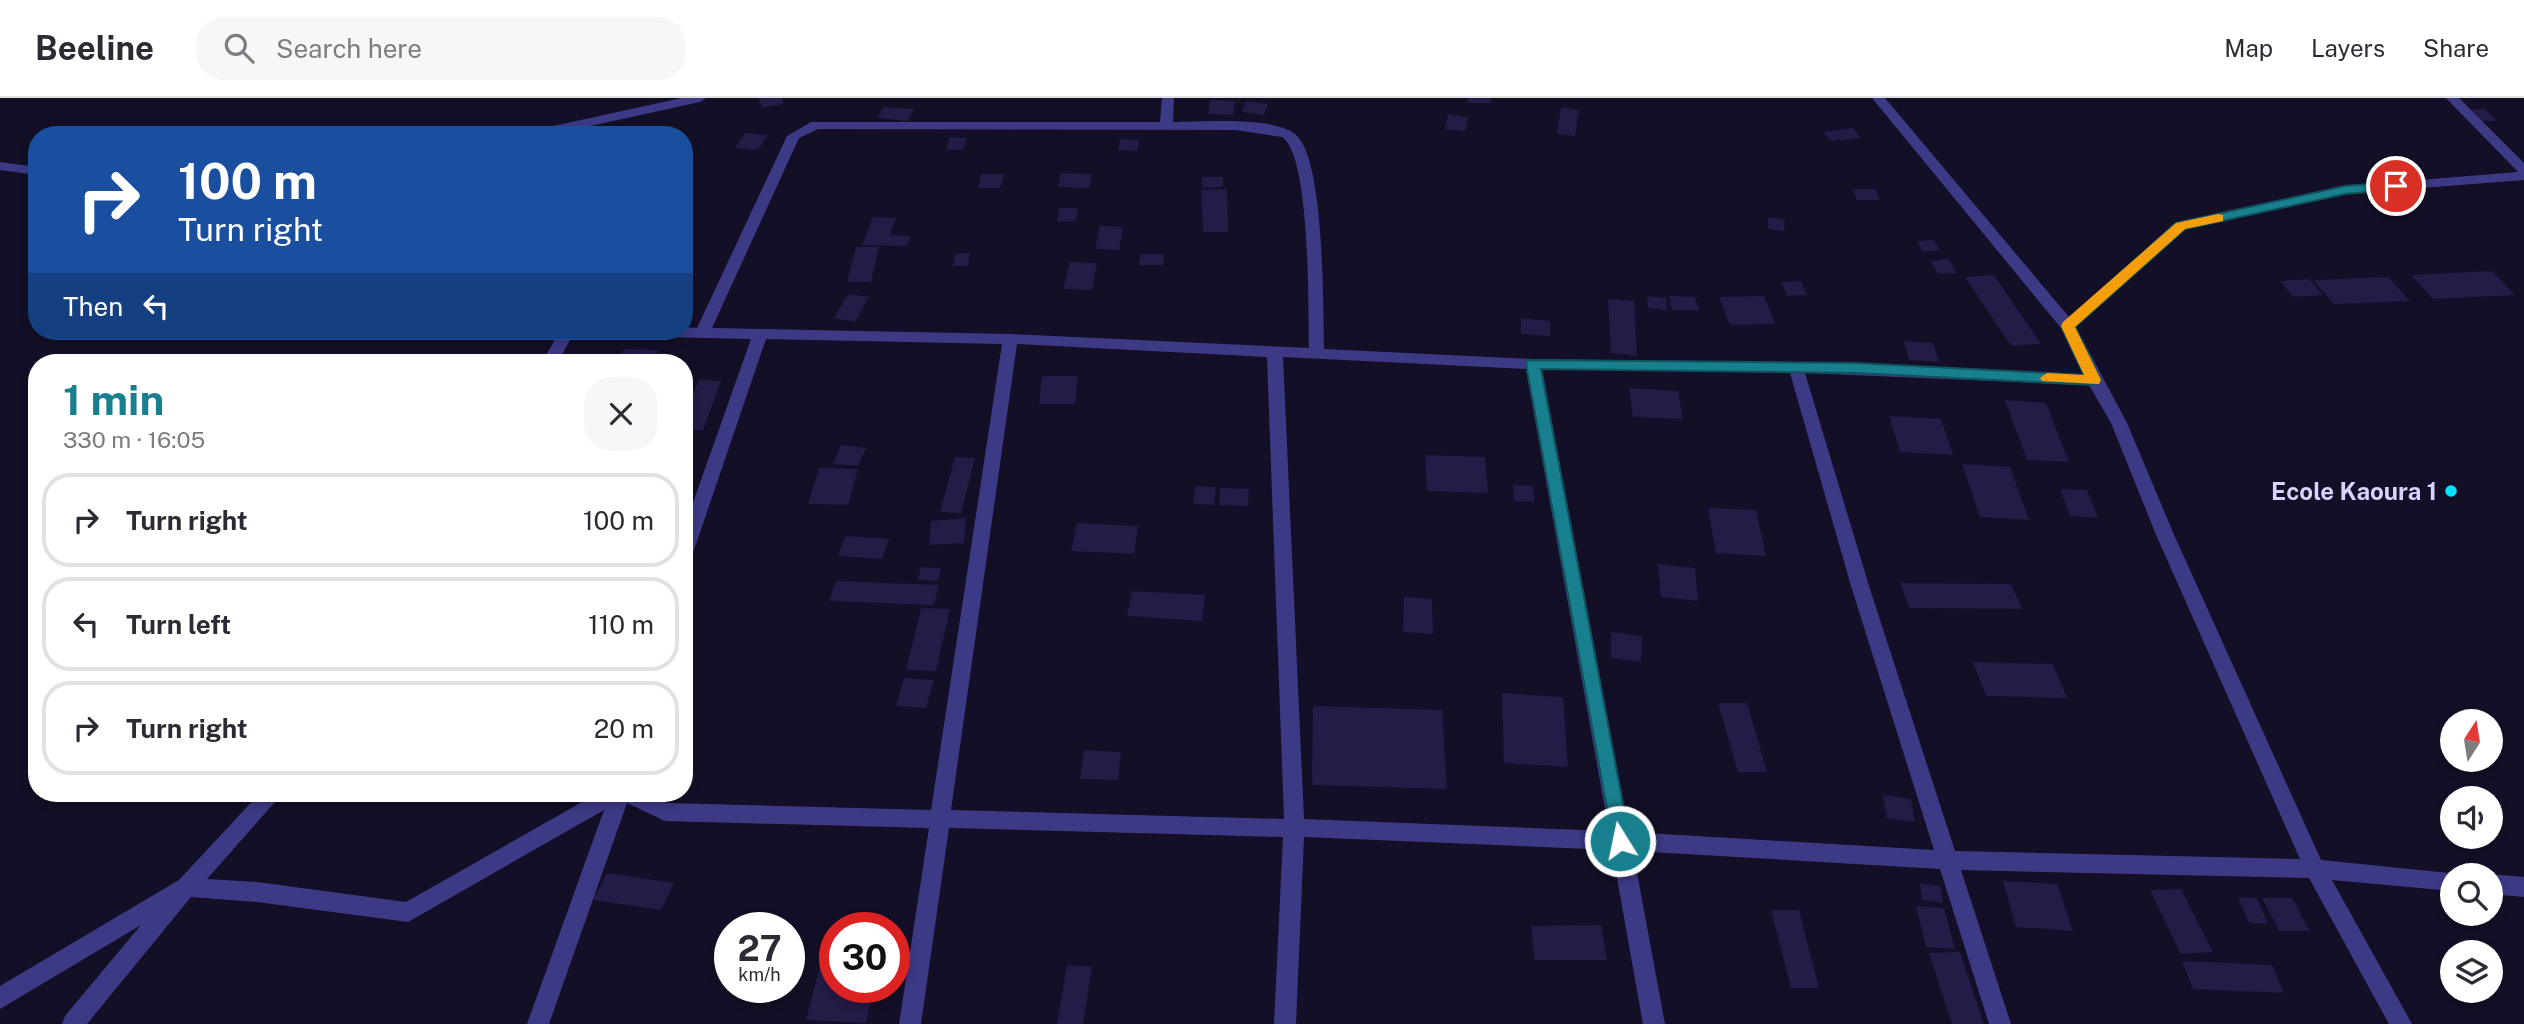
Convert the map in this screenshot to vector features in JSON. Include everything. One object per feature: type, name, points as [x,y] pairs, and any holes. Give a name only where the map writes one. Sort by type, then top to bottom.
[{"type":"street","points":[[571,126],[700,98]]},
{"type":"street","points":[[1166,126],[1168,98]]},
{"type":"street","points":[[1878,98],[2068,326],[2094,380],[2119,423],[2172,550],[2315,869],[2401,1024]]},
{"type":"street","points":[[2452,98],[2524,174]]},
{"type":"street","points":[[703,331],[794,136],[808,127],[1235,126],[1283,133],[1293,139],[1300,150],[1311,205],[1317,355]]},
{"type":"street","points":[[0,166],[28,170]]},
{"type":"street","points":[[2068,326],[2181,226],[2345,190],[2524,174]]},
{"type":"street","points":[[693,331],[1010,339],[1533,364],[1796,367],[2094,380]]},
{"type":"street","points":[[693,527],[760,334]]},
{"type":"street","points":[[910,1024],[1010,339]]},
{"type":"street","points":[[1275,353],[1294,828],[1285,1024]]},
{"type":"street","points":[[1533,364],[1654,1024]]},
{"type":"street","points":[[1796,367],[1860,586],[2000,1024]]},
{"type":"street","points":[[74,1024],[186,887],[265,802]]},
{"type":"street","points":[[0,998],[186,887],[257,892],[408,912],[602,802]]},
{"type":"street","points":[[538,1024],[615,802]]},
{"type":"street","points":[[645,802],[664,812],[1294,828],[1620,841],[1946,860],[2315,869],[2440,880]]},
{"type":"street","points":[[2503,885],[2524,887]]},
{"type":"building","points":[[759,98],[782,98],[783,104],[762,108]]},
{"type":"building","points":[[1467,98],[1490,98],[1491,103],[1468,103]]},
{"type":"building","points":[[1210,100],[1235,101],[1233,115],[1208,114]]},
{"type":"building","points":[[1246,101],[1268,104],[1264,115],[1242,112]]},
{"type":"building","points":[[883,107],[914,109],[908,121],[877,118]]},
{"type":"building","points":[[1561,107],[1579,110],[1575,136],[1557,134]]},
{"type":"building","points":[[2485,109],[2497,121],[2479,121],[2467,110]]},
{"type":"building","points":[[1448,114],[1468,117],[1465,131],[1445,129]]},
{"type":"building","points":[[1853,128],[1861,138],[1831,141],[1823,132]]},
{"type":"building","points":[[745,133],[768,135],[758,150],[735,148]]},
{"type":"building","points":[[950,137],[967,138],[963,150],[946,149]]},
{"type":"building","points":[[1120,139],[1139,140],[1137,151],[1118,150]]},
{"type":"building","points":[[1061,173],[1092,174],[1089,188],[1058,187]]},
{"type":"building","points":[[981,174],[1005,174],[1000,188],[978,188]]},
{"type":"building","points":[[1202,177],[1223,177],[1223,187],[1202,188]]},
{"type":"building","points":[[1227,189],[1228,232],[1203,232],[1201,190]]},
{"type":"building","points":[[1852,189],[1875,189],[1880,200],[1857,200]]},
{"type":"building","points":[[1059,208],[1078,208],[1076,221],[1057,222]]},
{"type":"building","points":[[873,217],[896,218],[890,235],[911,236],[907,246],[862,245]]},
{"type":"building","points":[[1768,217],[1785,220],[1784,231],[1768,229]]},
{"type":"building","points":[[1100,226],[1123,227],[1119,250],[1095,249]]},
{"type":"building","points":[[1934,240],[1940,251],[1922,251],[1917,241]]},
{"type":"building","points":[[856,247],[879,247],[871,282],[847,282]]},
{"type":"building","points":[[970,253],[968,266],[953,266],[955,254]]},
{"type":"building","points":[[1140,254],[1164,254],[1163,265],[1139,265]]},
{"type":"building","points":[[1949,259],[1957,273],[1938,274],[1930,261]]},
{"type":"building","points":[[1070,262],[1097,263],[1092,290],[1063,289]]},
{"type":"building","points":[[2492,271],[2515,295],[2433,299],[2411,275]]},
{"type":"building","points":[[1994,275],[2041,344],[2011,346],[1965,277]]},
{"type":"building","points":[[2388,277],[2410,301],[2334,304],[2313,280]]},
{"type":"building","points":[[2309,279],[2323,295],[2293,297],[2280,281]]},
{"type":"building","points":[[1801,281],[1807,295],[1787,296],[1781,282]]},
{"type":"building","points":[[848,294],[869,297],[855,322],[834,318]]},
{"type":"building","points":[[1647,296],[1666,298],[1667,310],[1648,308]]},
{"type":"building","points":[[1669,296],[1695,297],[1699,310],[1672,310]]},
{"type":"building","points":[[1764,296],[1775,324],[1730,325],[1719,297]]},
{"type":"building","points":[[1608,299],[1634,301],[1637,356],[1611,353]]},
{"type":"building","points":[[1521,318],[1550,321],[1550,336],[1521,334]]},
{"type":"building","points":[[1904,341],[1933,343],[1939,362],[1909,360]]},
{"type":"building","points":[[624,349],[658,350],[656,354],[622,354]]},
{"type":"building","points":[[1042,376],[1078,376],[1075,404],[1039,404]]},
{"type":"building","points":[[699,380],[721,381],[703,430],[693,430],[693,395]]},
{"type":"building","points":[[1629,388],[1678,391],[1683,419],[1633,417]]},
{"type":"building","points":[[2005,400],[2046,403],[2069,462],[2027,460]]},
{"type":"building","points":[[1889,416],[1941,419],[1953,455],[1900,452]]},
{"type":"building","points":[[841,445],[866,448],[858,466],[833,464]]},
{"type":"building","points":[[1425,455],[1485,457],[1488,493],[1427,491]]},
{"type":"building","points":[[955,457],[975,458],[961,513],[940,512]]},
{"type":"building","points":[[1962,464],[2010,467],[2029,520],[1980,517]]},
{"type":"building","points":[[819,468],[858,469],[848,505],[808,504]]},
{"type":"building","points":[[1513,485],[1533,486],[1535,502],[1514,501]]},
{"type":"building","points":[[1195,486],[1216,487],[1214,505],[1193,504]]},
{"type":"building","points":[[1220,488],[1249,489],[1248,506],[1219,505]]},
{"type":"building","points":[[2060,489],[2087,490],[2098,518],[2070,516]]},
{"type":"building","points":[[1708,508],[1756,510],[1766,556],[1716,553]]},
{"type":"building","points":[[966,518],[964,543],[929,545],[931,521]]},
{"type":"building","points":[[1077,523],[1138,526],[1134,554],[1071,551]]},
{"type":"building","points":[[845,536],[889,539],[882,559],[838,556]]},
{"type":"building","points":[[1658,564],[1695,568],[1698,601],[1661,597]]},
{"type":"building","points":[[921,567],[941,568],[938,581],[918,580]]},
{"type":"building","points":[[836,581],[939,585],[934,605],[829,601]]},
{"type":"building","points":[[1900,583],[2011,584],[2022,609],[1909,608]]},
{"type":"building","points":[[1132,591],[1205,595],[1202,621],[1127,616]]},
{"type":"building","points":[[1404,597],[1432,599],[1433,634],[1403,632]]},
{"type":"building","points":[[921,608],[950,609],[936,671],[906,670]]},
{"type":"building","points":[[1611,632],[1642,636],[1641,662],[1611,658]]},
{"type":"building","points":[[1973,662],[2053,664],[2067,698],[1986,696]]},
{"type":"building","points":[[904,678],[934,680],[926,708],[896,706]]},
{"type":"building","points":[[1502,693],[1563,697],[1568,767],[1504,763]]},
{"type":"building","points":[[1718,703],[1747,703],[1767,772],[1738,772]]},
{"type":"building","points":[[1313,706],[1442,710],[1447,789],[1312,785]]},
{"type":"building","points":[[1084,750],[1121,752],[1118,780],[1080,779]]},
{"type":"building","points":[[1883,795],[1911,799],[1915,822],[1887,818]]},
{"type":"building","points":[[607,873],[674,883],[661,910],[593,900]]},
{"type":"building","points":[[2003,881],[2057,884],[2073,931],[2016,927]]},
{"type":"building","points":[[1920,883],[1940,886],[1943,903],[1922,900]]},
{"type":"building","points":[[2181,889],[2213,952],[2181,954],[2150,890]]},
{"type":"building","points":[[2238,897],[2257,898],[2268,924],[2249,923]]},
{"type":"building","points":[[2262,898],[2292,898],[2310,931],[2279,931]]},
{"type":"building","points":[[1916,906],[1944,908],[1955,949],[1926,947]]},
{"type":"building","points":[[1771,910],[1799,910],[1819,988],[1791,988]]},
{"type":"building","points":[[1601,925],[1607,960],[1535,960],[1531,926]]},
{"type":"building","points":[[1960,952],[1984,1024],[1952,1024],[1929,953]]},
{"type":"building","points":[[2182,961],[2272,965],[2284,993],[2193,989]]},
{"type":"building","points":[[1067,965],[1092,967],[1083,1024],[1057,1024]]},
{"type":"building","points":[[819,969],[819,1003],[870,1003],[866,1023],[806,1020]]},
{"type":"slow traffic","points":[[2047,378],[2094,380],[2068,326],[2181,226],[2218,218]]},
{"type":"place","name":"Ecole Kaoura 1","points":[[2451,491]]},
{"type":"route","points":[[1620,841],[1533,364],[1856,368],[2094,380],[2068,326],[2181,226],[2345,190],[2396,186]]}]
